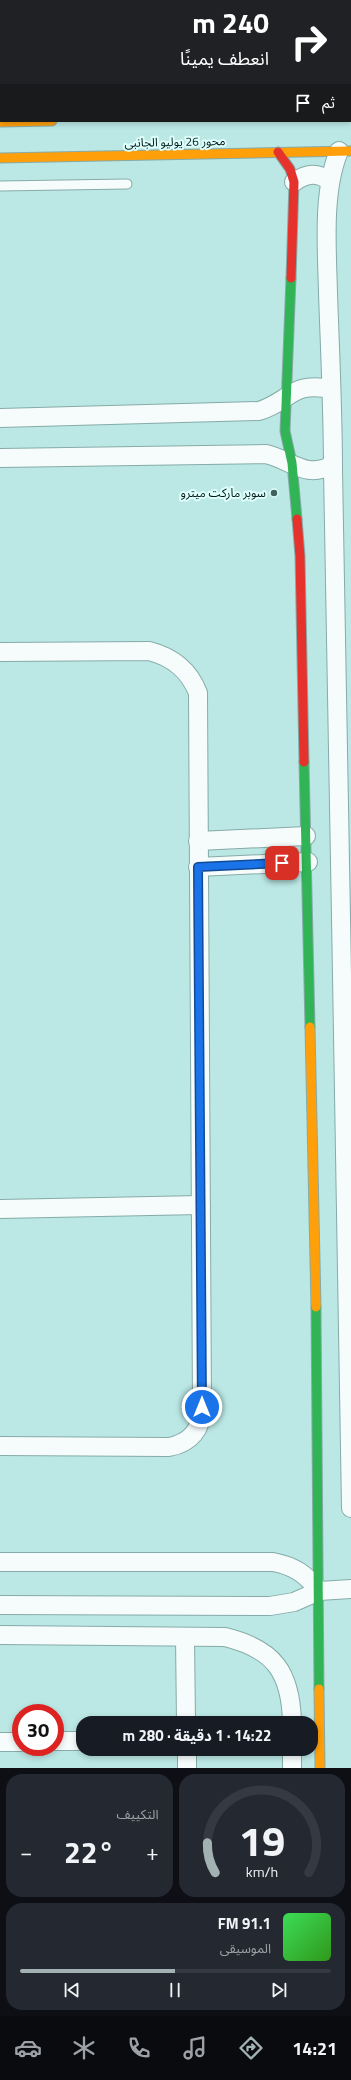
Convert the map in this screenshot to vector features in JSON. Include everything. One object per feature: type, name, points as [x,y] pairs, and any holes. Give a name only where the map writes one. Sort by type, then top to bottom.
[{"type":"main road","name":"محور 26 يوليو الجانبى","points":[[0,158],[345,151]]},
{"type":"main road","points":[[278,152],[290,169],[294,182],[284,431],[292,463],[300,556],[306,836],[308,862],[319,1591],[320,1768]]},
{"type":"street","points":[[345,151],[330,181],[327,252],[350,1258],[351,1508]]},
{"type":"street","points":[[294,182],[308,174],[316,174],[330,181]]},
{"type":"street","points":[[0,418],[259,411],[272,407],[302,388],[316,386],[331,389]]},
{"type":"street","points":[[0,458],[266,454],[309,471],[321,471],[333,465]]},
{"type":"street","points":[[0,652],[149,652],[168,658],[184,670],[198,693],[202,1411],[200,1424],[197,1431],[185,1442],[169,1447],[0,1446]]},
{"type":"street","points":[[198,841],[306,836]]},
{"type":"street","points":[[198,867],[308,862]]},
{"type":"street","points":[[0,1209],[201,1205]]},
{"type":"street","points":[[0,1562],[273,1562],[287,1565],[300,1571],[310,1579],[319,1591]]},
{"type":"street","points":[[0,1605],[270,1606],[294,1602],[319,1591],[351,1589]]},
{"type":"street","points":[[0,1635],[225,1637],[247,1643],[267,1655],[282,1673],[290,1694],[292,1716]]},
{"type":"street","points":[[185,1637],[186,1716]]},
{"type":"street","points":[[64,1741],[76,1741]]},
{"type":"street","points":[[0,1742],[12,1742]]},
{"type":"street","points":[[187,1756],[187,1768]]},
{"type":"street","points":[[292,1756],[292,1768]]},
{"type":"lane","points":[[0,186],[126,184]]},
{"type":"traffic: fast","points":[[291,278],[285,431],[292,463],[297,519]]},
{"type":"traffic: fast","points":[[304,762],[310,1027]]},
{"type":"traffic: fast","points":[[316,1307],[319,1689]]},
{"type":"traffic: slow","points":[[0,158],[351,151]]},
{"type":"traffic: slow","points":[[310,1027],[316,1307]]},
{"type":"traffic: slow","points":[[319,1689],[320,1768]]},
{"type":"traffic: jam","points":[[278,152],[290,169],[294,182],[291,278]]},
{"type":"traffic: jam","points":[[297,519],[300,556],[304,762]]},
{"type":"place","name":"سوبر ماركت ميترو","points":[[274,493]]},
{"type":"route","points":[[202,1407],[198,867],[282,863]]}]
